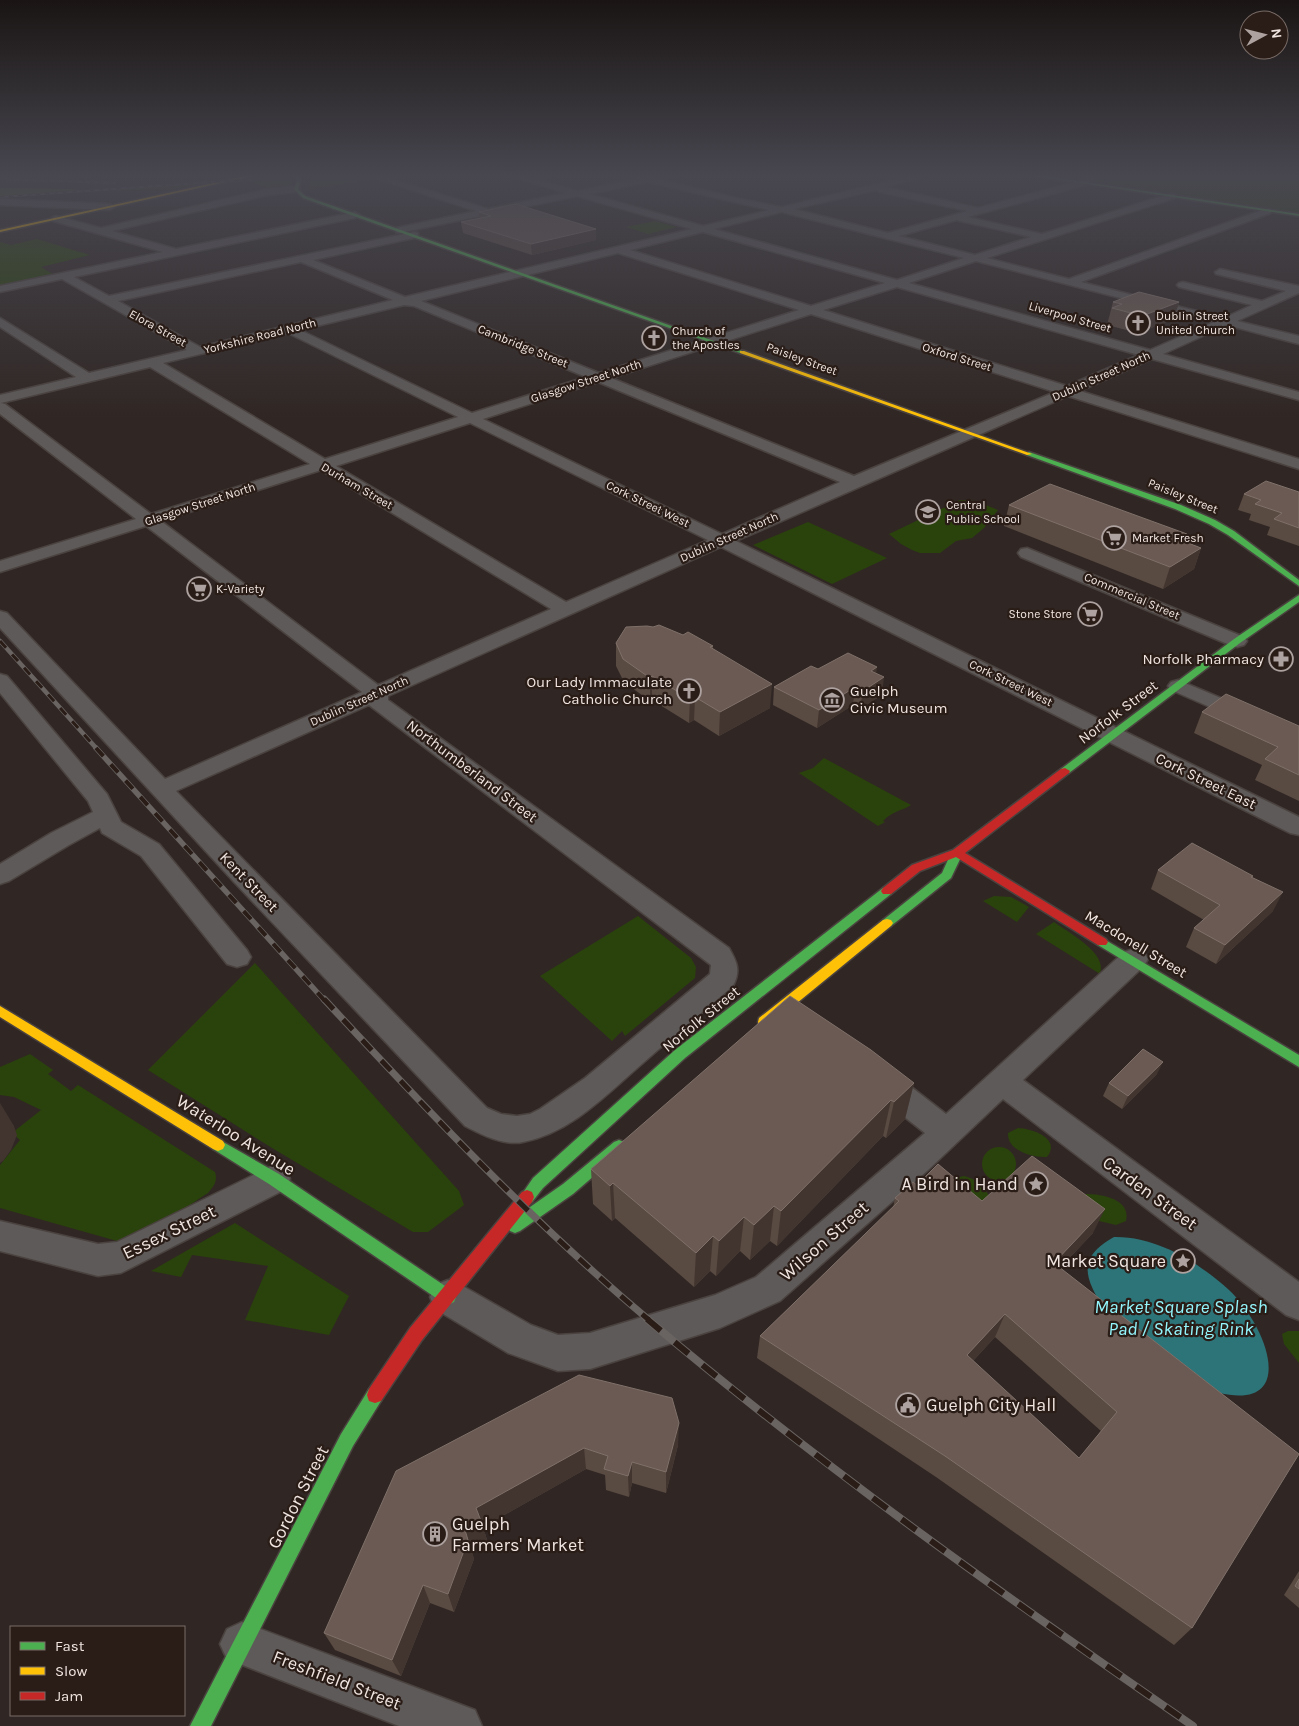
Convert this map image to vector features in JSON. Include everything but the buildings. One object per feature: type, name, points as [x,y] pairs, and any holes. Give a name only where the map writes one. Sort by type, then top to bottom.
[{"type":"main road","name":"Paisley Street","points":[[474,257],[1172,504],[1201,516],[1231,533],[1299,584]]},
{"type":"main road","name":"Norfolk Street","points":[[448,1296],[538,1183],[680,1054],[916,868],[957,853],[1237,641],[1299,598]]},
{"type":"main road","name":"Norfolk Street","points":[[752,1033],[947,875],[957,853]]},
{"type":"main road","name":"Macdonell Street","points":[[957,853],[1134,959],[1299,1062]]},
{"type":"main road","name":"Waterloo Avenue","points":[[0,1011],[274,1179],[448,1296]]},
{"type":"main road","name":"Norfolk Street","points":[[491,1242],[568,1189],[627,1139]]},
{"type":"main road","name":"Gordon Street","points":[[200,1726],[347,1440],[391,1369],[416,1334],[448,1296]]},
{"type":"street","points":[[0,289],[153,257]]},
{"type":"street","points":[[192,257],[201,259]]},
{"type":"street","points":[[107,300],[313,257]]},
{"type":"street","name":"Yorkshire Road North","points":[[0,399],[585,257]]},
{"type":"street","name":"Oxford Street","points":[[640,257],[1299,464]]},
{"type":"street","name":"Liverpool Street","points":[[800,257],[1299,396]]},
{"type":"street","points":[[968,257],[1299,340]]},
{"type":"street","name":"Glasgow Street North","points":[[0,567],[979,257]]},
{"type":"street","points":[[1070,282],[1141,257]]},
{"type":"street","name":"Cambridge Street","points":[[302,259],[404,301],[417,303],[854,482]]},
{"type":"street","points":[[214,264],[235,273]]},
{"type":"street","points":[[1220,272],[1296,292]]},
{"type":"street","name":"Elora Street","points":[[64,276],[199,350]]},
{"type":"street","points":[[1183,285],[1264,305]]},
{"type":"street","name":"Dublin Street North","points":[[161,789],[854,482],[1296,292]]},
{"type":"street","points":[[0,322],[87,378]]},
{"type":"street","name":"Cork Street West","points":[[289,329],[1114,734]]},
{"type":"street","name":"Durham Street","points":[[151,362],[564,609]]},
{"type":"street","name":"Northumberland Street","points":[[0,407],[377,694],[378,702],[719,955],[725,965],[723,979],[586,1094],[556,1115],[537,1125],[523,1129],[510,1129]]},
{"type":"street","name":"Commercial Street","points":[[1027,553],[1237,641]]},
{"type":"street","name":"Kent Street","points":[[0,617],[243,876],[476,1117],[492,1125],[510,1129]]},
{"type":"street","points":[[0,680],[99,799],[111,827],[150,850],[237,957]]},
{"type":"street","points":[[1178,686],[1299,740]]},
{"type":"street","name":"Cork Street East","points":[[1114,734],[1299,827]]},
{"type":"street","points":[[0,875],[60,839],[107,815]]},
{"type":"street","name":"Wilson Street","points":[[448,1296],[521,1340],[558,1353],[590,1351],[632,1339],[720,1310],[768,1289],[847,1222],[937,1141],[1134,959]]},
{"type":"street","points":[[862,1065],[937,1141]]},
{"type":"street","name":"Carden Street","points":[[1002,1081],[1299,1303]]},
{"type":"street","name":"Essex Street","points":[[0,1236],[88,1258],[103,1260],[121,1257],[274,1179]]},
{"type":"street","name":"Freshfield Street","points":[[242,1644],[459,1726]]},
{"type":"green space","points":[[0,257],[84,257],[41,267],[56,276],[0,287]]},
{"type":"green space","points":[[960,500],[976,501],[998,510],[984,528],[972,538],[956,541],[940,553],[920,553],[901,544],[889,534]]},
{"type":"green space","points":[[808,522],[887,558],[832,584],[753,545]]},
{"type":"green space","points":[[824,758],[911,805],[890,815],[883,821],[885,822],[878,826],[799,773],[813,768]]},
{"type":"green space","points":[[994,896],[1011,897],[1029,907],[1017,922],[983,901]]},
{"type":"green space","points":[[638,916],[691,958],[696,967],[695,978],[625,1036],[622,1031],[612,1041],[540,976]]},
{"type":"green space","points":[[1054,922],[1093,951],[1101,966],[1100,974],[1036,934]]},
{"type":"green space","points":[[255,963],[459,1191],[464,1205],[428,1232],[413,1232],[272,1148],[148,1070]]},
{"type":"green space","points":[[30,1054],[53,1070],[48,1074],[71,1091],[78,1085],[215,1172],[216,1181],[212,1188],[208,1193],[153,1229],[129,1239],[117,1241],[0,1208],[0,1165],[20,1140],[12,1133],[41,1110],[14,1097],[0,1095],[0,1067]]},
{"type":"green space","points":[[1018,1128],[1031,1130],[1048,1140],[1051,1145],[1047,1157],[1028,1155],[1016,1149],[1009,1139],[1008,1133]]},
{"type":"green space","points":[[999,1147],[1006,1148],[1011,1152],[1015,1157],[1015,1171],[1011,1176],[1006,1180],[999,1181],[992,1180],[987,1176],[983,1171],[982,1164],[983,1157],[987,1152],[992,1148]]},
{"type":"green space","points":[[964,1176],[976,1181],[987,1192],[989,1196],[984,1209],[955,1178]]},
{"type":"green space","points":[[1086,1194],[1100,1195],[1120,1203],[1126,1214],[1126,1221],[1116,1225],[1095,1220],[1081,1198]]},
{"type":"green space","points":[[235,1223],[349,1296],[329,1335],[245,1320],[268,1266],[192,1255],[181,1277],[151,1271]]},
{"type":"green space","points":[[1288,1331],[1299,1331],[1299,1363],[1284,1344],[1282,1334]]},
{"type":"water","name":"Market Square Splash Pad / Skating Rink","points":[[1114,1237],[1130,1238],[1161,1246],[1204,1270],[1229,1290],[1255,1324],[1264,1343],[1268,1362],[1267,1378],[1260,1390],[1244,1395],[1219,1393],[1104,1309],[1092,1288],[1088,1269],[1089,1261],[1102,1245]]},
{"type":"railway","points":[[0,641],[97,749]]},
{"type":"railway","points":[[96,748],[325,1001]]},
{"type":"railway","points":[[324,999],[402,1083],[522,1205],[649,1320]]},
{"type":"railway","points":[[647,1319],[779,1426],[915,1529],[1053,1629],[1193,1726]]},
{"type":"traffic: fast","points":[[472,257],[742,352]]},
{"type":"traffic: fast","points":[[1029,454],[1178,507],[1212,522],[1231,533],[1299,584]]},
{"type":"traffic: fast","points":[[1065,771],[1237,641],[1299,598]]},
{"type":"traffic: fast","points":[[887,923],[947,875],[957,853]]},
{"type":"traffic: fast","points":[[527,1197],[538,1183],[680,1054],[887,891]]},
{"type":"traffic: fast","points":[[1102,942],[1299,1062]]},
{"type":"traffic: fast","points":[[218,1145],[274,1179],[448,1297]]},
{"type":"traffic: fast","points":[[515,1226],[568,1189],[619,1146]]},
{"type":"traffic: fast","points":[[200,1726],[347,1440],[375,1395]]},
{"type":"traffic: slow","points":[[742,352],[1029,454]]},
{"type":"traffic: slow","points":[[764,1022],[887,923]]},
{"type":"traffic: slow","points":[[0,1011],[218,1145]]},
{"type":"traffic: jam","points":[[887,891],[916,868],[957,853],[1065,771]]},
{"type":"traffic: jam","points":[[957,853],[1102,942]]},
{"type":"traffic: jam","points":[[375,1395],[416,1334],[527,1197]]},
{"type":"place","name":"Dublin Street United Church","points":[[1138,323]]},
{"type":"place","name":"Church of the Apostles","points":[[654,338]]},
{"type":"place","name":"Central Public School","points":[[928,512]]},
{"type":"place","name":"Market Fresh","points":[[1114,538]]},
{"type":"place","name":"K-Variety","points":[[199,589]]},
{"type":"place","name":"Stone Store","points":[[1090,614]]},
{"type":"place","name":"Norfolk Pharmacy","points":[[1281,659]]},
{"type":"place","name":"Our Lady Immaculate Catholic Church","points":[[689,691]]},
{"type":"place","name":"Guelph Civic Museum","points":[[832,700]]},
{"type":"place","name":"A Bird in Hand","points":[[1036,1184]]},
{"type":"place","name":"Market Square","points":[[1183,1261]]},
{"type":"place","name":"Guelph City Hall","points":[[908,1405]]},
{"type":"place","name":"Guelph Farmers' Market","points":[[435,1534]]}]
